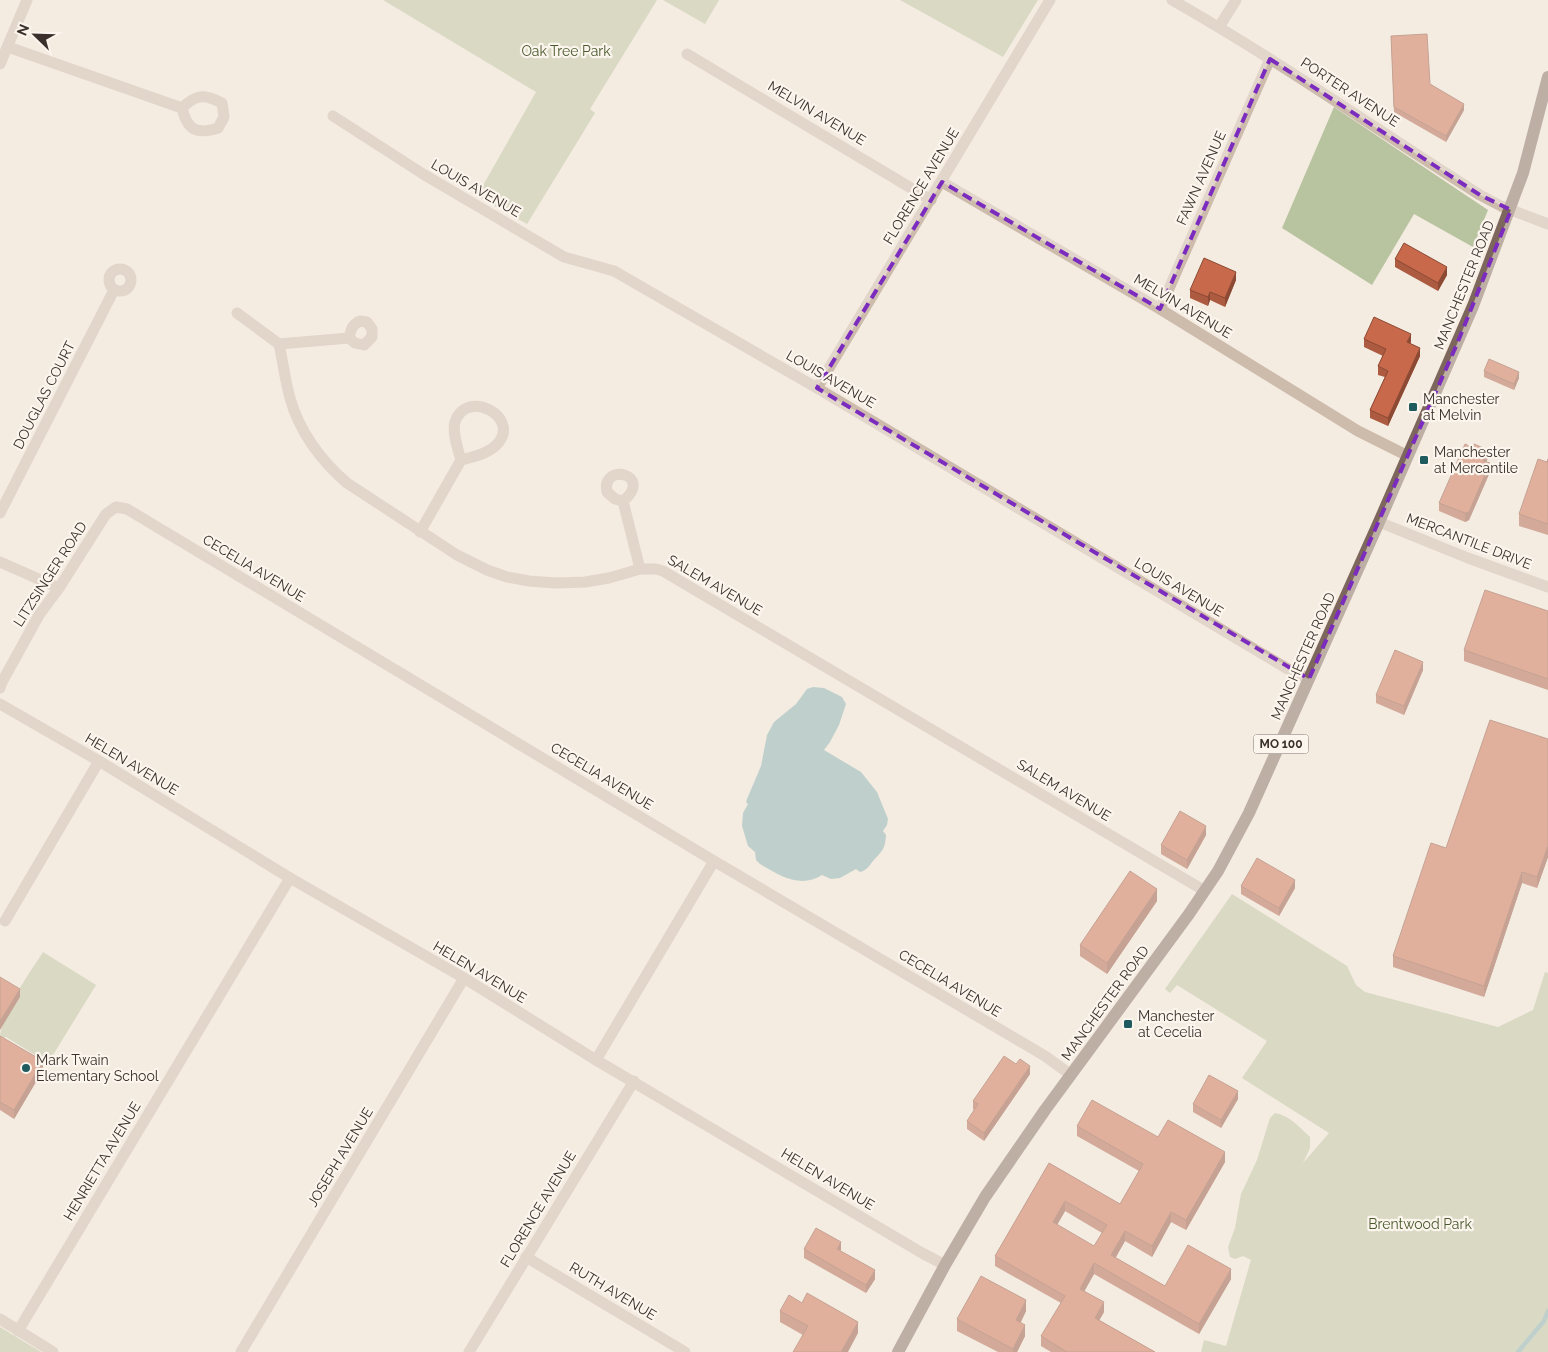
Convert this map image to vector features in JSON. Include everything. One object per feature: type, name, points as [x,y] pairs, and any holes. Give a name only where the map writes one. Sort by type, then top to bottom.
[{"type":"main road","name":"MANCHESTER ROAD","points":[[898,1352],[945,1265],[995,1181],[1205,891],[1223,863],[1249,813],[1380,522],[1470,315],[1511,210],[1531,145],[1548,77]]},
{"type":"street","points":[[0,64],[27,0]]},
{"type":"street","name":"FLORENCE AVENUE","points":[[817,388],[1050,0]]},
{"type":"street","name":"PORTER AVENUE","points":[[1172,0],[1219,26],[1480,196],[1548,224]]},
{"type":"street","points":[[1219,26],[1236,0]]},
{"type":"street","points":[[8,46],[182,108]]},
{"type":"street","name":"MELVIN AVENUE","points":[[687,54],[931,200]]},
{"type":"street","name":"FAWN AVENUE","points":[[1160,309],[1270,59]]},
{"type":"street","name":"LOUIS AVENUE","points":[[333,116],[422,174],[564,257],[614,271],[817,388],[1291,671],[1309,679]]},
{"type":"street","name":"MELVIN AVENUE","points":[[942,182],[1160,309],[1358,431],[1408,456]]},
{"type":"street","name":"DOUGLAS COURT","points":[[0,513],[114,290]]},
{"type":"street","points":[[238,313],[280,344],[349,338]]},
{"type":"street","name":"SALEM AVENUE","points":[[280,344],[290,398],[312,447],[334,473],[346,483],[457,555],[487,570],[529,581],[556,583],[585,582],[640,569],[656,568],[663,571],[1205,891]]},
{"type":"street","points":[[420,532],[461,460],[455,438],[455,423],[459,414],[467,408],[476,405],[491,410],[502,421],[504,430],[499,442],[476,456],[461,460]]},
{"type":"street","points":[[623,501],[640,569]]},
{"type":"street","name":"LITZSINGER ROAD","points":[[0,688],[39,615],[59,588],[106,514],[116,507]]},
{"type":"street","name":"CECELIA AVENUE","points":[[116,507],[126,509],[714,861],[1045,1056],[1071,1075]]},
{"type":"street","name":"MERCANTILE DRIVE","points":[[1380,522],[1548,588]]},
{"type":"street","points":[[0,562],[59,588]]},
{"type":"street","name":"HELEN AVENUE","points":[[0,704],[99,761],[290,878],[464,978],[596,1060],[945,1265]]},
{"type":"street","points":[[5,921],[99,761]]},
{"type":"street","points":[[596,1060],[714,861]]},
{"type":"street","name":"HENRIETTA AVENUE","points":[[18,1331],[290,878]]},
{"type":"street","name":"JOSEPH AVENUE","points":[[241,1352],[464,978]]},
{"type":"street","name":"FLORENCE AVENUE","points":[[469,1352],[634,1081]]},
{"type":"street","name":"RUTH AVENUE","points":[[526,1257],[685,1352]]},
{"type":"street","points":[[0,1319],[53,1352]]},
{"type":"highlighted area","points":[[1270,59],[1480,195],[1511,210],[1457,344],[1309,679],[817,388],[942,182],[1160,309]]},
{"type":"green space","name":"Oak Tree Park","points":[[383,0],[657,0],[590,109],[595,113],[527,224],[477,196],[536,92]]},
{"type":"green space","points":[[663,0],[719,0],[705,24]]},
{"type":"green space","points":[[900,0],[1038,0],[1003,57]]},
{"type":"green space","points":[[1334,107],[1488,210],[1473,247],[1414,214],[1372,285],[1282,228]]},
{"type":"green space","name":"Brentwood Park","points":[[1232,894],[1347,966],[1356,985],[1365,992],[1498,1027],[1533,1010],[1545,972],[1548,973],[1548,1352],[1201,1352],[1204,1340],[1226,1346],[1251,1260],[1243,1256],[1235,1259],[1230,1257],[1228,1247],[1235,1228],[1241,1194],[1257,1160],[1270,1118],[1275,1113],[1285,1116],[1310,1137],[1310,1148],[1303,1163],[1329,1133],[1242,1078],[1267,1041],[1177,985],[1170,993],[1165,989]]},
{"type":"green space","points":[[43,952],[96,985],[48,1063],[6,1037],[0,1039],[1,1029],[10,1006]]},
{"type":"green space","points":[[0,1327],[41,1352],[0,1352]]},
{"type":"water","points":[[813,687],[824,688],[842,697],[846,704],[839,725],[824,750],[861,772],[877,792],[888,819],[883,831],[886,835],[884,847],[868,868],[860,872],[856,869],[840,878],[831,879],[822,875],[806,881],[798,881],[782,876],[756,860],[755,852],[748,846],[742,826],[743,813],[761,766],[767,735],[774,722],[796,704],[807,689]]},
{"type":"building","points":[[1427,34],[1430,84],[1464,104],[1446,136],[1394,107],[1391,36]]},
{"type":"building","points":[[1404,243],[1447,267],[1438,283],[1395,259]]},
{"type":"building","points":[[1204,258],[1236,272],[1225,298],[1210,292],[1208,297],[1190,290]]},
{"type":"building","points":[[1374,317],[1411,334],[1407,342],[1420,348],[1388,418],[1370,410],[1388,371],[1378,366],[1386,349],[1364,339]]},
{"type":"building","points":[[1489,359],[1519,372],[1514,384],[1484,371]]},
{"type":"building","points":[[1465,444],[1473,448],[1474,444],[1488,450],[1483,461],[1490,463],[1469,512],[1465,513],[1439,503]]},
{"type":"building","points":[[1538,459],[1547,462],[1548,459],[1548,524],[1519,514]]},
{"type":"building","points":[[1485,590],[1548,611],[1548,679],[1464,650]]},
{"type":"building","points":[[1395,650],[1423,662],[1404,706],[1376,695]]},
{"type":"building","points":[[1490,720],[1548,739],[1548,846],[1537,877],[1522,872],[1484,986],[1393,956],[1431,843],[1446,848]]},
{"type":"building","points":[[1180,811],[1206,826],[1187,860],[1161,845]]},
{"type":"building","points":[[1257,858],[1295,880],[1279,908],[1241,886]]},
{"type":"building","points":[[1130,871],[1157,889],[1107,963],[1080,945]]},
{"type":"building","points":[[0,977],[20,989],[0,1021]]},
{"type":"building","points":[[0,1036],[43,1061],[14,1110],[0,1102]]},
{"type":"building","points":[[1004,1056],[1016,1064],[1020,1059],[1030,1066],[984,1133],[967,1121],[978,1104],[973,1101]]},
{"type":"building","points":[[1209,1075],[1238,1091],[1221,1120],[1193,1104]]},
{"type":"building","points":[[1092,1100],[1158,1137],[1168,1120],[1225,1152],[1186,1220],[1171,1212],[1152,1246],[1125,1231],[1111,1255],[1165,1286],[1188,1245],[1231,1269],[1199,1324],[1094,1263],[1080,1289],[1104,1302],[1095,1318],[1155,1352],[1067,1352],[1041,1336],[1065,1296],[995,1256],[1049,1163],[1120,1204],[1143,1164],[1077,1126]],"holes":[[[1065,1201],[1107,1225],[1094,1246],[1053,1222]]]},
{"type":"building","points":[[816,1228],[841,1242],[837,1249],[875,1270],[866,1285],[804,1249]]},
{"type":"building","points":[[981,1276],[1026,1300],[1016,1320],[1025,1325],[1013,1349],[957,1319]]},
{"type":"building","points":[[807,1293],[858,1322],[841,1352],[793,1352],[808,1326],[780,1311],[789,1295],[802,1303]]},
{"type":"waterway","points":[[1518,1352],[1544,1321],[1548,1311]]},
{"type":"place","name":"Manchester at Melvin","points":[[1413,407]]},
{"type":"place","name":"Manchester at Mercantile","points":[[1424,460]]},
{"type":"place","name":"Manchester at Cecelia","points":[[1128,1024]]},
{"type":"place","name":"Mark Twain Elementary School","points":[[26,1068]]}]
